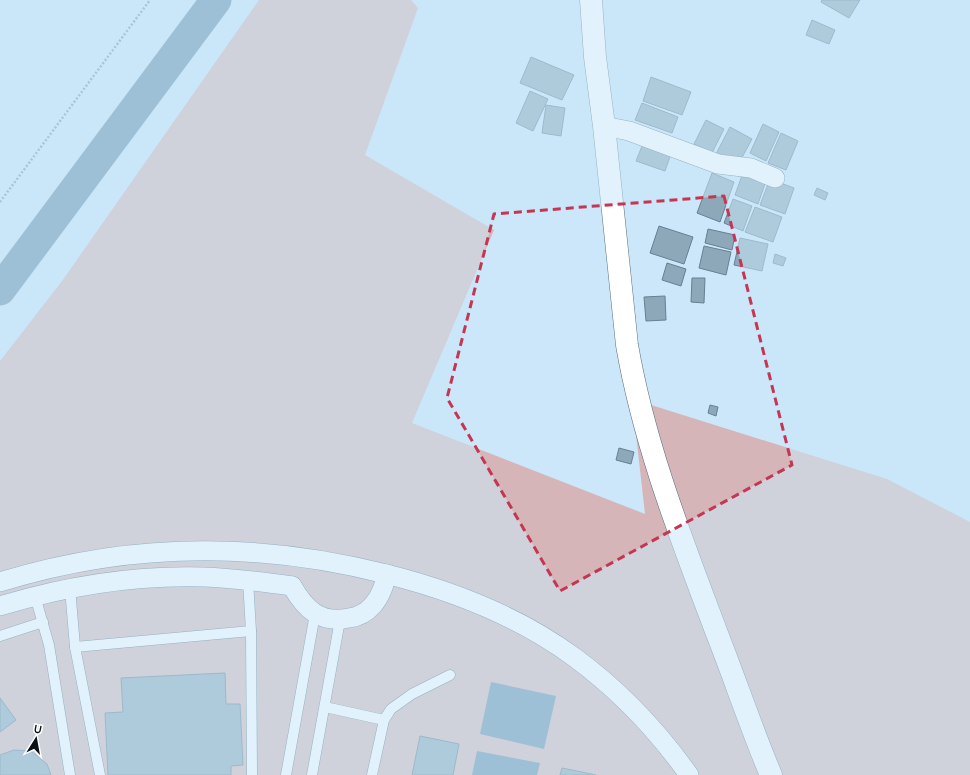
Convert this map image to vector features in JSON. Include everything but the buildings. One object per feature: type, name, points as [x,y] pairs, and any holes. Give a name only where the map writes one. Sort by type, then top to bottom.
[{"type":"street","points":[[591,0],[595,58],[604,126],[627,345],[643,418],[657,467],[700,588],[771,775]]},
{"type":"street","points":[[604,126],[629,131],[718,164],[751,168],[775,178]]},
{"type":"street","points":[[0,582],[34,571],[99,558],[165,551],[231,550],[328,560],[427,584],[485,606],[516,621],[546,638],[585,666],[627,701],[655,731],[689,775]]},
{"type":"street","points":[[297,556],[292,586],[305,606],[315,614],[327,619],[340,620],[358,617],[373,606],[383,591],[387,574]]},
{"type":"street","points":[[0,606],[70,588],[115,581],[159,577],[204,577],[248,580],[292,586]]},
{"type":"lane","points":[[248,580],[251,631],[252,775]]},
{"type":"lane","points":[[70,588],[76,647],[100,775]]},
{"type":"lane","points":[[35,596],[49,645],[70,775]]},
{"type":"lane","points":[[286,775],[315,614]]},
{"type":"lane","points":[[312,775],[340,620]]},
{"type":"lane","points":[[0,636],[43,622]]},
{"type":"lane","points":[[76,647],[251,631]]},
{"type":"lane","points":[[372,775],[384,720],[391,709],[412,694],[450,675]]},
{"type":"lane","points":[[325,707],[384,720]]},
{"type":"path","points":[[0,202],[150,0]]},
{"type":"highlighted area","points":[[724,196],[792,465],[560,591],[447,398],[494,214]]},
{"type":"shaded area","points":[[259,0],[411,0],[418,8],[365,155],[494,230],[412,423],[645,514],[632,399],[887,479],[970,522],[970,775],[0,775],[0,361],[62,281]]},
{"type":"water","points":[[491,682],[556,696],[544,749],[480,734]]},
{"type":"water","points":[[477,751],[540,763],[537,775],[472,775]]},
{"type":"waterway","points":[[0,290],[216,0]]}]
